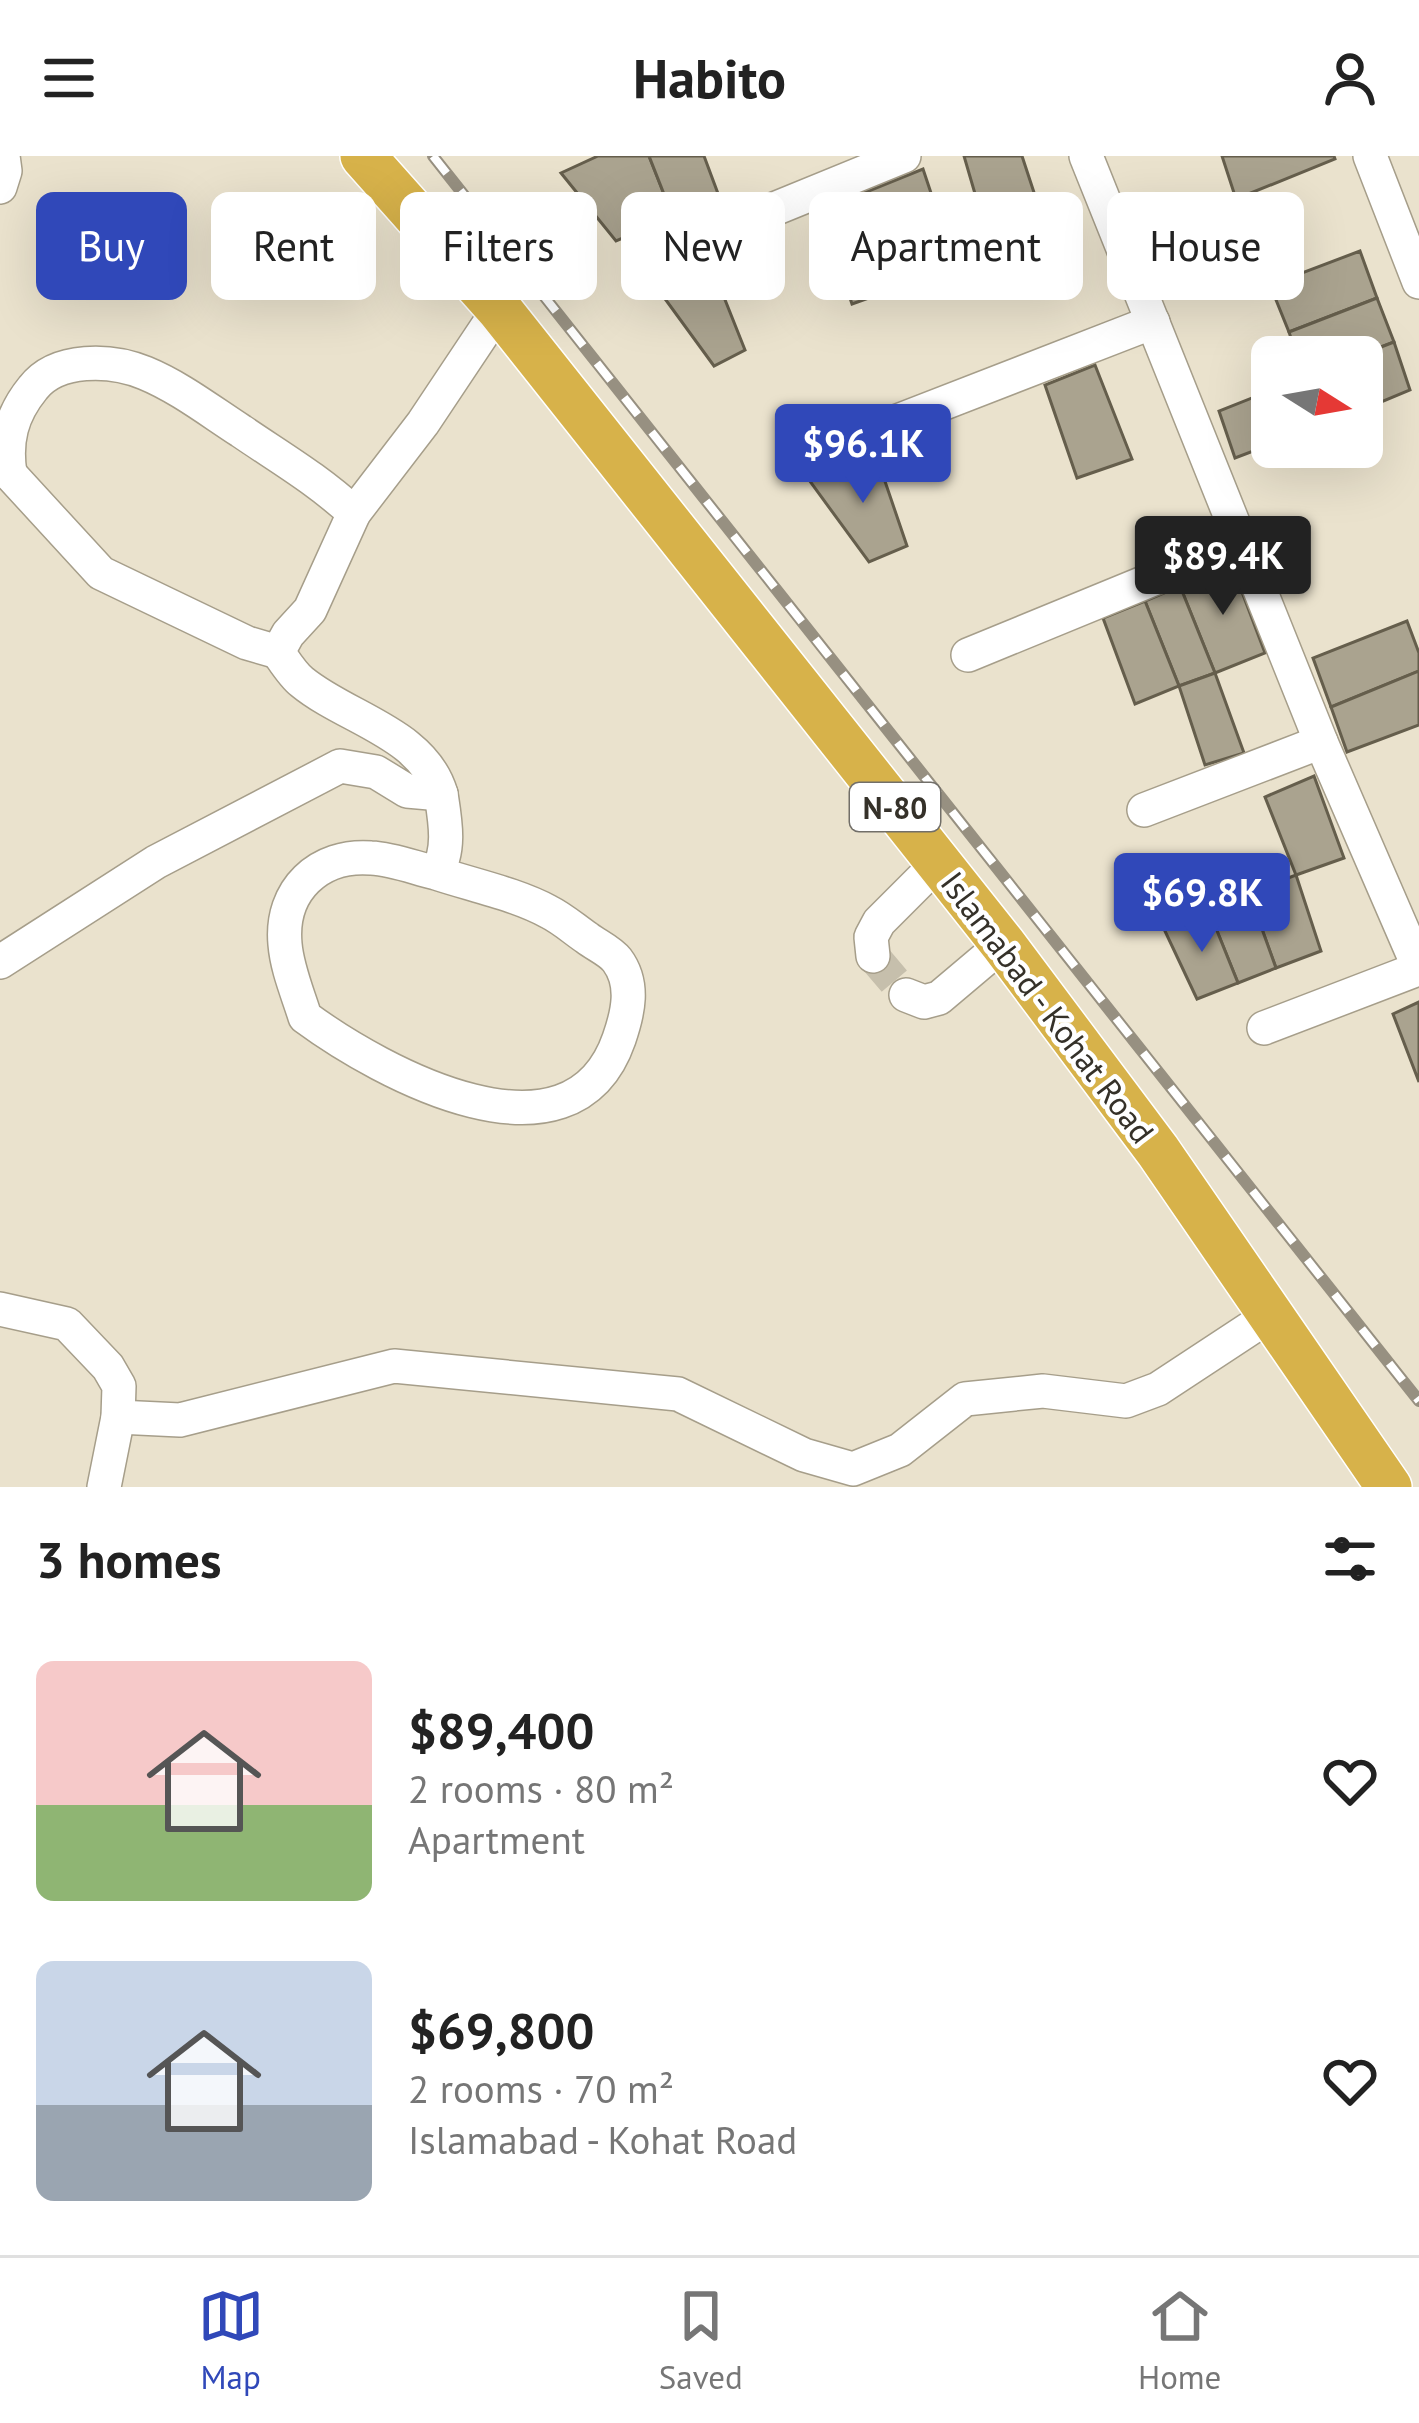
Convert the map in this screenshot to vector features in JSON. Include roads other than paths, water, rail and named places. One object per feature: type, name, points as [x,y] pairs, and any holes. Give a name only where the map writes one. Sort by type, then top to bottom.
[{"type":"highway","name":"Islamabad - Kohat Road","points":[[363,156],[499,310],[1003,944],[1158,1151],[1389,1487]]},
{"type":"street","points":[[0,187],[3,156]]},
{"type":"street","points":[[785,205],[904,156]]},
{"type":"street","points":[[1086,156],[1321,742],[1419,969],[1264,1028]]},
{"type":"street","points":[[1370,156],[1419,281]]},
{"type":"street","points":[[278,652],[310,610],[355,513],[499,310]]},
{"type":"street","points":[[805,457],[1153,322]]},
{"type":"street","points":[[355,513],[314,476],[142,371],[92,362],[42,376],[19,405],[6,446],[5,471],[100,573],[247,643],[278,652],[300,681],[414,751],[436,779],[441,794],[445,845],[436,873]]},
{"type":"street","points":[[968,655],[1241,543]]},
{"type":"street","points":[[1144,811],[1321,742]]},
{"type":"street","points":[[0,962],[156,862],[340,766],[376,772],[407,791],[441,794]]},
{"type":"street","points":[[374,858],[436,873],[548,911],[616,958],[628,986],[627,1017],[614,1052],[587,1090],[566,1103],[502,1109],[391,1072],[305,1018],[284,941],[290,906],[306,877],[335,859],[374,858]]},
{"type":"street","points":[[874,956],[872,937],[879,922],[938,862]]},
{"type":"street","points":[[906,995],[924,1002],[939,998],[1003,944]]},
{"type":"street","points":[[0,1309],[67,1324],[108,1367],[119,1386],[118,1417],[104,1487]]},
{"type":"street","points":[[118,1417],[180,1420],[394,1366],[678,1394],[803,1455],[853,1468],[900,1450],[964,1400],[1043,1391],[1126,1401],[1158,1389],[1272,1314]]},
{"type":"tunnel","points":[[873,956],[906,995]]},
{"type":"railway","points":[[433,156],[1419,1401]]}]
